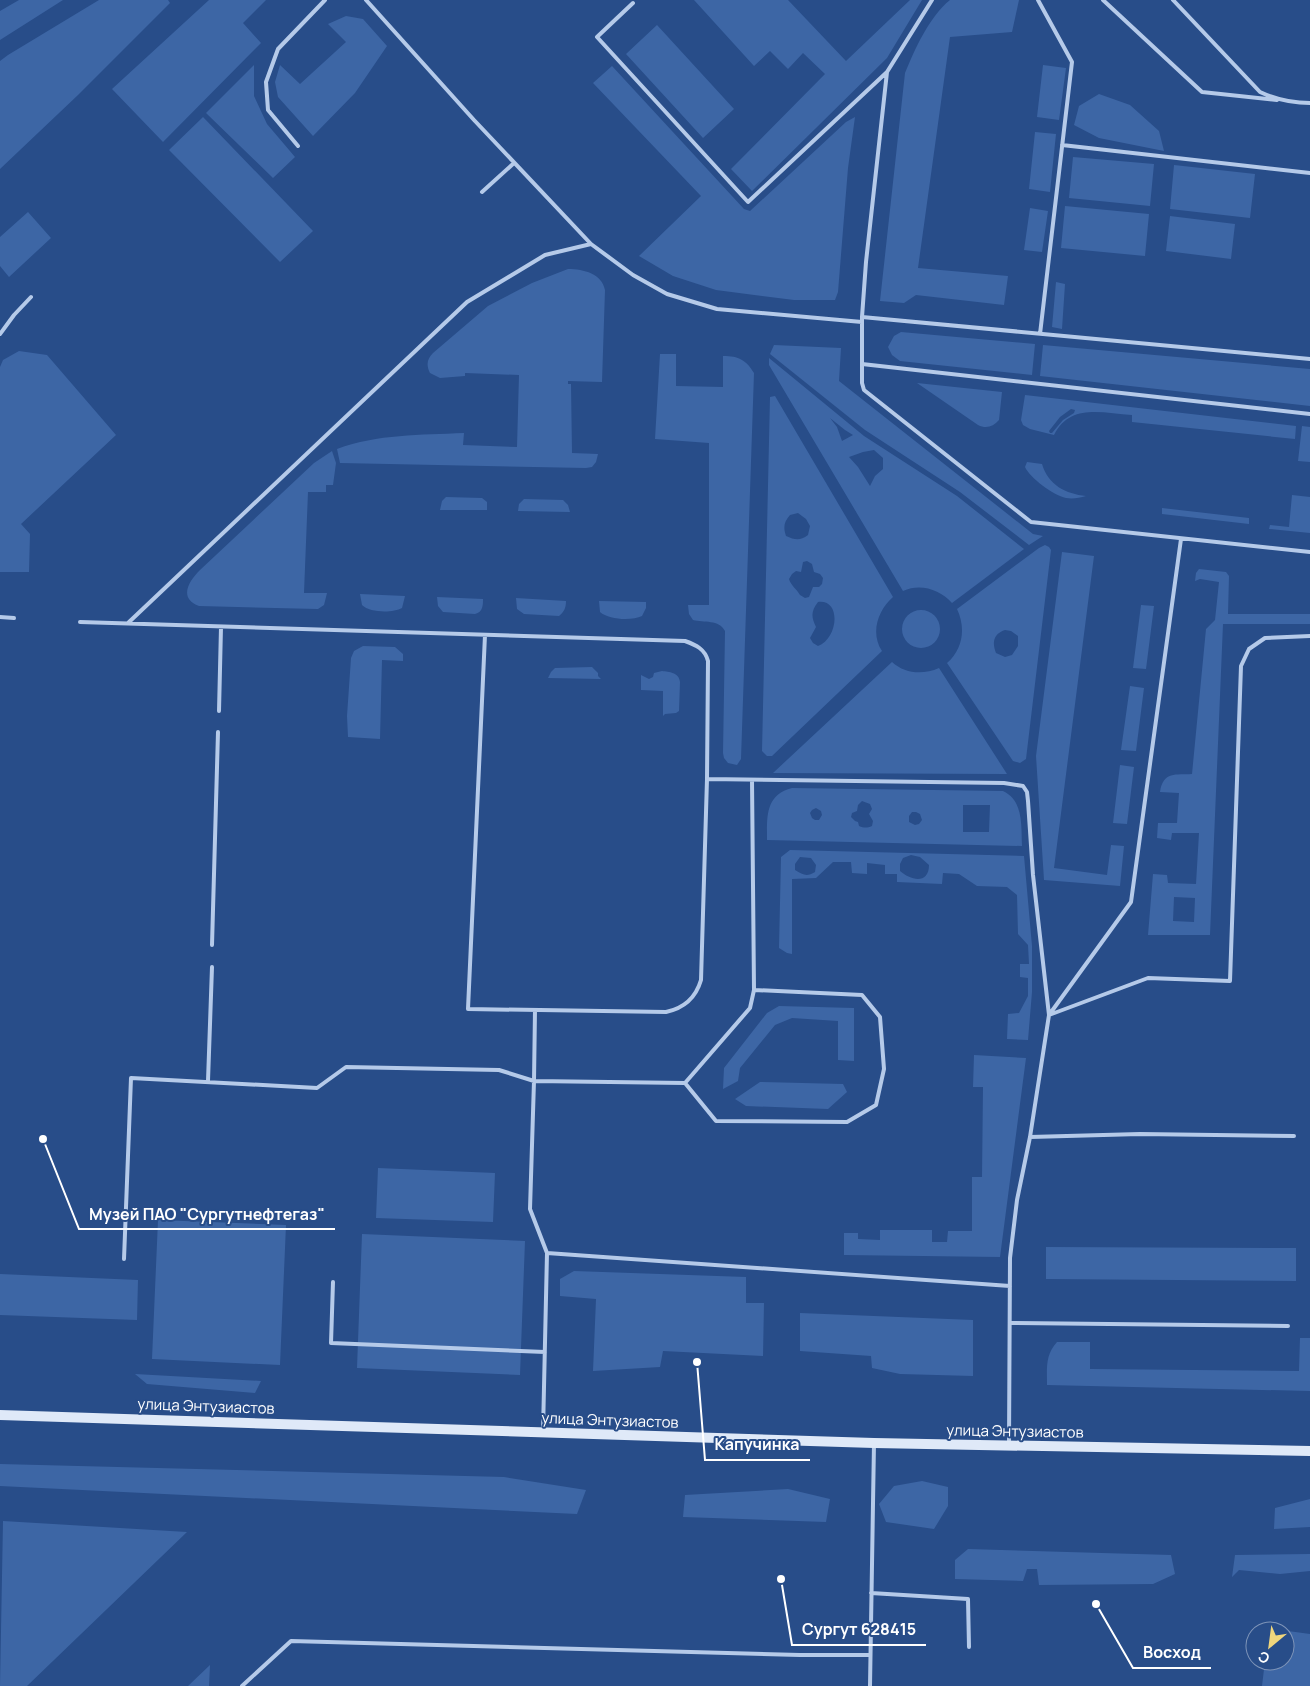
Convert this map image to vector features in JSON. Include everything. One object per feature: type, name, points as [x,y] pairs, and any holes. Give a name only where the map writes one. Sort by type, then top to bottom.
[{"type":"main road","name":"улица Энтузиастов","points":[[0,1415],[874,1444],[1310,1451]]},
{"type":"lane","points":[[298,146],[268,110],[266,82],[278,49],[325,0]]},
{"type":"lane","points":[[366,0],[514,163],[591,244],[633,275],[667,294],[717,309],[1040,334],[1310,359]]},
{"type":"lane","points":[[633,3],[597,37],[748,202],[887,72],[932,0]]},
{"type":"lane","points":[[1038,0],[1072,62],[1040,334]]},
{"type":"lane","points":[[1103,0],[1202,92],[1310,103]]},
{"type":"lane","points":[[1172,0],[1260,92],[1277,100]]},
{"type":"lane","points":[[887,72],[866,262],[862,320],[862,383],[864,390],[1031,522],[1310,552]]},
{"type":"lane","points":[[1062,145],[1310,173]]},
{"type":"lane","points":[[482,192],[514,163]]},
{"type":"lane","points":[[127,623],[468,302],[545,255],[591,244]]},
{"type":"lane","points":[[0,334],[31,297]]},
{"type":"lane","points":[[862,364],[1310,414]]},
{"type":"lane","points":[[1049,1014],[1131,902],[1180,539]]},
{"type":"lane","points":[[0,617],[14,618]]},
{"type":"lane","points":[[80,622],[127,623],[221,627],[484,635],[685,642],[694,644],[702,649],[708,660],[702,980],[692,998],[675,1010],[666,1012],[468,1009],[484,635]]},
{"type":"lane","points":[[219,711],[221,627]]},
{"type":"lane","points":[[1049,1014],[1148,978],[1230,981],[1241,666],[1249,649],[1265,638],[1310,636]]},
{"type":"lane","points":[[212,945],[218,732]]},
{"type":"lane","points":[[707,779],[1004,783],[1023,786],[1027,792],[1033,875],[1049,1014],[1030,1137],[1017,1200],[1010,1258],[1008,1446]]},
{"type":"lane","points":[[124,1259],[131,1078],[317,1088],[346,1066],[499,1070],[534,1081],[685,1083],[750,1008],[754,990],[752,780]]},
{"type":"lane","points":[[208,1081],[212,967]]},
{"type":"lane","points":[[685,1083],[716,1121],[847,1122],[876,1105],[884,1069],[880,1017],[862,995],[754,990]]},
{"type":"lane","points":[[536,1010],[530,1209],[547,1253],[543,1432]]},
{"type":"lane","points":[[1030,1137],[1140,1134],[1294,1136]]},
{"type":"lane","points":[[547,1253],[1010,1286]]},
{"type":"lane","points":[[333,1282],[331,1342],[545,1352]]},
{"type":"lane","points":[[1010,1323],[1288,1326]]},
{"type":"lane","points":[[870,1686],[874,1444]]},
{"type":"lane","points":[[872,1593],[968,1599],[969,1647]]},
{"type":"lane","points":[[242,1686],[291,1642],[870,1656]]},
{"type":"shaded area","points":[[19,0],[63,0],[0,40],[0,11]]},
{"type":"shaded area","points":[[99,0],[168,0],[170,3],[78,95],[0,169],[0,61]]},
{"type":"shaded area","points":[[209,0],[266,0],[243,23],[261,43],[163,142],[112,89]]},
{"type":"shaded area","points":[[694,0],[788,0],[846,61],[910,0],[922,0],[887,58],[752,191],[731,169],[825,74],[803,53],[788,69],[770,51],[754,66]]},
{"type":"shaded area","points":[[950,0],[1019,0],[1012,32],[950,37],[918,268],[1008,276],[1004,305],[916,295],[904,303],[880,301],[905,73],[929,24]]},
{"type":"shaded area","points":[[346,16],[363,19],[387,46],[355,93],[313,136],[278,97],[275,82],[280,65],[300,84],[346,42],[328,24]]},
{"type":"shaded area","points":[[657,25],[734,109],[703,138],[626,54]]},
{"type":"shaded area","points":[[254,65],[254,96],[267,124],[295,157],[273,178],[206,113]]},
{"type":"shaded area","points":[[1043,65],[1066,68],[1059,120],[1037,117]]},
{"type":"shaded area","points":[[612,66],[744,209],[750,211],[846,122],[855,117],[848,168],[838,292],[835,300],[794,300],[716,290],[673,276],[639,256],[701,196],[593,83]]},
{"type":"shaded area","points":[[1099,94],[1130,105],[1159,131],[1164,151],[1099,138],[1074,125],[1079,106]]},
{"type":"shaded area","points":[[203,117],[313,231],[280,262],[169,150]]},
{"type":"shaded area","points":[[1035,132],[1056,134],[1050,192],[1029,189]]},
{"type":"shaded area","points":[[1073,157],[1154,164],[1150,206],[1069,198]]},
{"type":"shaded area","points":[[1174,165],[1255,174],[1250,218],[1170,209]]},
{"type":"shaded area","points":[[1065,206],[1149,214],[1145,256],[1061,248]]},
{"type":"shaded area","points":[[1030,208],[1048,211],[1042,252],[1024,250]]},
{"type":"shaded area","points":[[28,212],[51,238],[9,277],[0,266],[0,237]]},
{"type":"shaded area","points":[[1170,216],[1235,224],[1231,259],[1166,251]]},
{"type":"shaded area","points":[[568,269],[586,271],[596,276],[605,290],[602,382],[568,381],[568,384],[571,384],[572,453],[598,454],[596,462],[592,467],[340,463],[337,449],[368,440],[399,436],[464,433],[463,445],[517,447],[519,375],[465,373],[465,376],[440,378],[430,373],[428,360],[433,353],[488,306],[532,283]]},
{"type":"shaded area","points":[[1056,282],[1065,284],[1062,329],[1052,327]]},
{"type":"shaded area","points":[[901,332],[1035,344],[1032,375],[900,361],[892,355],[888,347],[894,336]]},
{"type":"shaded area","points":[[774,345],[841,348],[839,381],[1033,534],[1043,536],[1029,545],[960,492],[865,430],[770,354]]},
{"type":"shaded area","points":[[1043,345],[1310,369],[1310,406],[1040,376]]},
{"type":"shaded area","points":[[19,351],[47,355],[116,435],[21,524],[30,534],[29,572],[0,572],[0,367],[3,360]]},
{"type":"shaded area","points":[[660,354],[676,354],[676,386],[723,387],[723,356],[741,360],[754,373],[741,759],[737,765],[728,763],[723,753],[725,631],[715,623],[693,620],[689,614],[688,605],[709,605],[709,443],[655,439]]},
{"type":"shaded area","points":[[769,358],[864,436],[957,496],[1024,549],[952,603],[936,591],[930,589],[917,588],[903,591],[769,365]],"holes":[[[830,418],[845,430],[853,435],[842,441],[837,427]],[[874,450],[883,458],[883,469],[875,476],[870,486],[849,457]]]},
{"type":"shaded area","points":[[917,383],[1002,392],[999,420],[989,427],[978,425]]},
{"type":"shaded area","points":[[1025,395],[1296,426],[1295,439],[1132,422],[1132,415],[1088,412],[1069,418],[1054,435],[1030,429],[1023,425],[1021,420]],"holes":[[[1071,409],[1075,410],[1074,413],[1063,420],[1050,433],[1049,431],[1060,417]]]},
{"type":"shaded area","points":[[775,396],[893,597],[883,608],[877,622],[878,644],[882,651],[772,756],[767,756],[762,751],[770,397]],"holes":[[[798,513],[806,519],[810,526],[808,535],[797,539],[786,536],[784,527],[790,515]],[[807,561],[812,564],[814,572],[820,574],[823,578],[822,584],[819,587],[813,587],[809,597],[805,598],[800,595],[789,579],[796,571],[801,572],[803,562]],[[818,602],[826,603],[834,613],[833,628],[830,636],[818,646],[810,638],[816,627],[812,614]]]},
{"type":"shaded area","points":[[1302,426],[1310,427],[1310,462],[1298,461]]},
{"type":"shaded area","points":[[332,451],[336,463],[333,485],[326,485],[326,492],[308,492],[304,593],[327,593],[324,605],[318,609],[199,606],[193,603],[187,594],[189,584],[196,574],[314,463]]},
{"type":"shaded area","points":[[1027,462],[1042,464],[1053,483],[1065,491],[1086,496],[1069,498],[1042,486],[1025,467]]},
{"type":"shaded area","points":[[1292,495],[1310,497],[1310,533],[1269,529],[1270,525],[1289,527]]},
{"type":"shaded area","points":[[446,497],[482,498],[487,502],[487,510],[440,510],[442,501]]},
{"type":"shaded area","points":[[524,499],[563,500],[568,505],[570,512],[518,511],[519,504]]},
{"type":"shaded area","points":[[1162,508],[1249,518],[1249,524],[1162,514]]},
{"type":"shaded area","points":[[1045,545],[1051,550],[1026,759],[1020,763],[1013,761],[947,663],[960,645],[962,631],[957,609]],"holes":[[[1005,630],[1011,631],[1018,636],[1018,646],[1012,655],[1005,657],[996,653],[994,639]]]},
{"type":"shaded area","points":[[1062,552],[1094,556],[1054,868],[1107,875],[1111,845],[1124,846],[1120,886],[1044,880],[1036,756]]},
{"type":"shaded area","points":[[1199,569],[1226,572],[1229,576],[1228,614],[1310,614],[1310,624],[1223,624],[1210,935],[1148,935],[1153,874],[1167,875],[1168,883],[1196,884],[1199,833],[1172,833],[1171,840],[1157,838],[1158,823],[1177,823],[1179,793],[1160,792],[1164,780],[1171,776],[1192,774],[1206,629],[1215,620],[1219,582],[1200,579],[1195,581],[1196,573]],"holes":[[[1174,897],[1195,898],[1194,922],[1173,921]]]},
{"type":"shaded area","points":[[360,594],[405,596],[402,608],[393,611],[382,611],[370,610],[362,605]]},
{"type":"shaded area","points":[[437,597],[483,599],[483,606],[480,612],[475,614],[443,612],[438,606]]},
{"type":"shaded area","points":[[516,598],[566,601],[566,606],[559,616],[524,614],[517,609]]},
{"type":"shaded area","points":[[599,601],[646,602],[646,608],[642,616],[638,618],[615,618],[600,612]]},
{"type":"shaded area","points":[[1141,605],[1154,606],[1146,669],[1133,668]]},
{"type":"shaded area","points":[[921,610],[934,616],[940,629],[934,642],[921,648],[908,642],[902,629],[908,616]]},
{"type":"shaded area","points":[[363,646],[395,647],[403,654],[403,661],[382,660],[380,739],[348,737],[347,716],[351,658],[354,651]]},
{"type":"shaded area","points":[[892,662],[903,669],[914,672],[927,672],[939,668],[1007,774],[773,773]]},
{"type":"shaded area","points":[[592,667],[601,679],[548,678],[555,668]]},
{"type":"shaded area","points":[[662,671],[676,674],[680,682],[679,711],[663,716],[663,691],[641,690],[641,675],[649,679],[653,677],[654,673]]},
{"type":"shaded area","points":[[1130,686],[1144,688],[1136,751],[1121,750]]},
{"type":"shaded area","points":[[1120,765],[1134,767],[1127,824],[1113,823]]},
{"type":"shaded area","points":[[792,788],[1003,791],[1010,795],[1018,808],[1021,822],[1022,846],[767,840],[769,808],[772,801],[783,791]],"holes":[[[862,801],[870,804],[872,809],[869,814],[873,821],[872,826],[866,828],[859,826],[858,822],[851,817],[852,813],[857,811],[858,805]],[[963,805],[990,805],[989,832],[963,832]],[[816,808],[821,811],[822,815],[819,820],[812,818],[810,813]],[[912,812],[916,812],[920,814],[922,820],[919,824],[915,825],[909,822],[909,816]]]},
{"type":"shaded area","points":[[790,850],[1024,856],[1032,946],[1032,992],[1028,1040],[1007,1039],[1008,1014],[1019,1013],[1028,996],[1028,978],[1020,977],[1020,964],[1029,964],[1028,945],[1018,934],[1017,895],[1007,887],[977,886],[959,874],[943,873],[942,884],[897,882],[897,874],[885,874],[885,865],[867,863],[867,874],[852,873],[851,862],[833,862],[816,878],[792,879],[792,954],[779,948],[781,857]],"holes":[[[911,855],[920,857],[929,865],[926,876],[918,879],[909,877],[900,871],[900,864],[903,858]],[[800,857],[811,858],[816,865],[815,872],[805,875],[795,870],[795,864]]]},
{"type":"shaded area","points":[[779,1006],[854,1008],[854,1061],[838,1060],[838,1021],[792,1018],[775,1025],[740,1068],[738,1081],[723,1089],[724,1068],[767,1013]]},
{"type":"shaded area","points":[[974,1055],[1026,1058],[1000,1257],[844,1255],[844,1233],[858,1233],[858,1239],[880,1240],[880,1230],[932,1230],[932,1242],[947,1242],[948,1231],[972,1231],[972,1177],[982,1177],[983,1087],[973,1087]]},
{"type":"shaded area","points":[[760,1082],[843,1084],[847,1092],[828,1109],[746,1106],[735,1099]]},
{"type":"shaded area","points":[[378,1168],[495,1173],[493,1222],[376,1218]]},
{"type":"shaded area","points":[[158,1220],[286,1225],[280,1365],[152,1359]]},
{"type":"shaded area","points":[[362,1234],[525,1241],[520,1375],[357,1368]]},
{"type":"shaded area","points":[[1046,1247],[1296,1248],[1296,1281],[1046,1279]]},
{"type":"shaded area","points":[[574,1271],[746,1277],[746,1303],[764,1303],[763,1356],[663,1351],[660,1367],[593,1371],[596,1299],[560,1296],[560,1279]]},
{"type":"shaded area","points":[[0,1274],[138,1280],[137,1320],[0,1315]]},
{"type":"shaded area","points":[[800,1313],[973,1320],[973,1376],[900,1374],[872,1368],[871,1356],[800,1351]]},
{"type":"shaded area","points":[[1300,1338],[1310,1338],[1310,1391],[1047,1385],[1047,1368],[1050,1352],[1057,1342],[1090,1342],[1090,1369],[1299,1371]]},
{"type":"shaded area","points":[[135,1374],[261,1381],[255,1393],[147,1384]]},
{"type":"shaded area","points":[[0,1464],[504,1477],[586,1490],[577,1514],[0,1486]]},
{"type":"shaded area","points":[[922,1481],[948,1487],[948,1506],[934,1529],[886,1522],[879,1504],[894,1486]]},
{"type":"shaded area","points":[[788,1489],[830,1499],[826,1522],[683,1517],[685,1495]]},
{"type":"shaded area","points":[[1310,1499],[1310,1527],[1274,1529],[1275,1508]]},
{"type":"shaded area","points":[[3,1521],[187,1532],[27,1686],[0,1686]]},
{"type":"shaded area","points":[[968,1549],[1171,1555],[1175,1574],[1153,1584],[1039,1585],[1037,1569],[1027,1569],[1023,1581],[955,1579],[955,1560]]},
{"type":"shaded area","points":[[1310,1554],[1310,1571],[1280,1574],[1239,1570],[1232,1577],[1235,1555]]},
{"type":"shaded area","points":[[1295,1632],[1310,1634],[1310,1686],[1262,1686],[1264,1671],[1295,1671]]},
{"type":"shaded area","points":[[210,1665],[209,1686],[188,1686]]},
{"type":"place","name":"Музей ПАО \"Сургутнефтегаз\"","points":[[43,1139]]},
{"type":"place","name":"Капучинка","points":[[697,1362]]},
{"type":"place","name":"Сургут 628415","points":[[781,1579]]},
{"type":"place","name":"Восход","points":[[1096,1604]]}]
